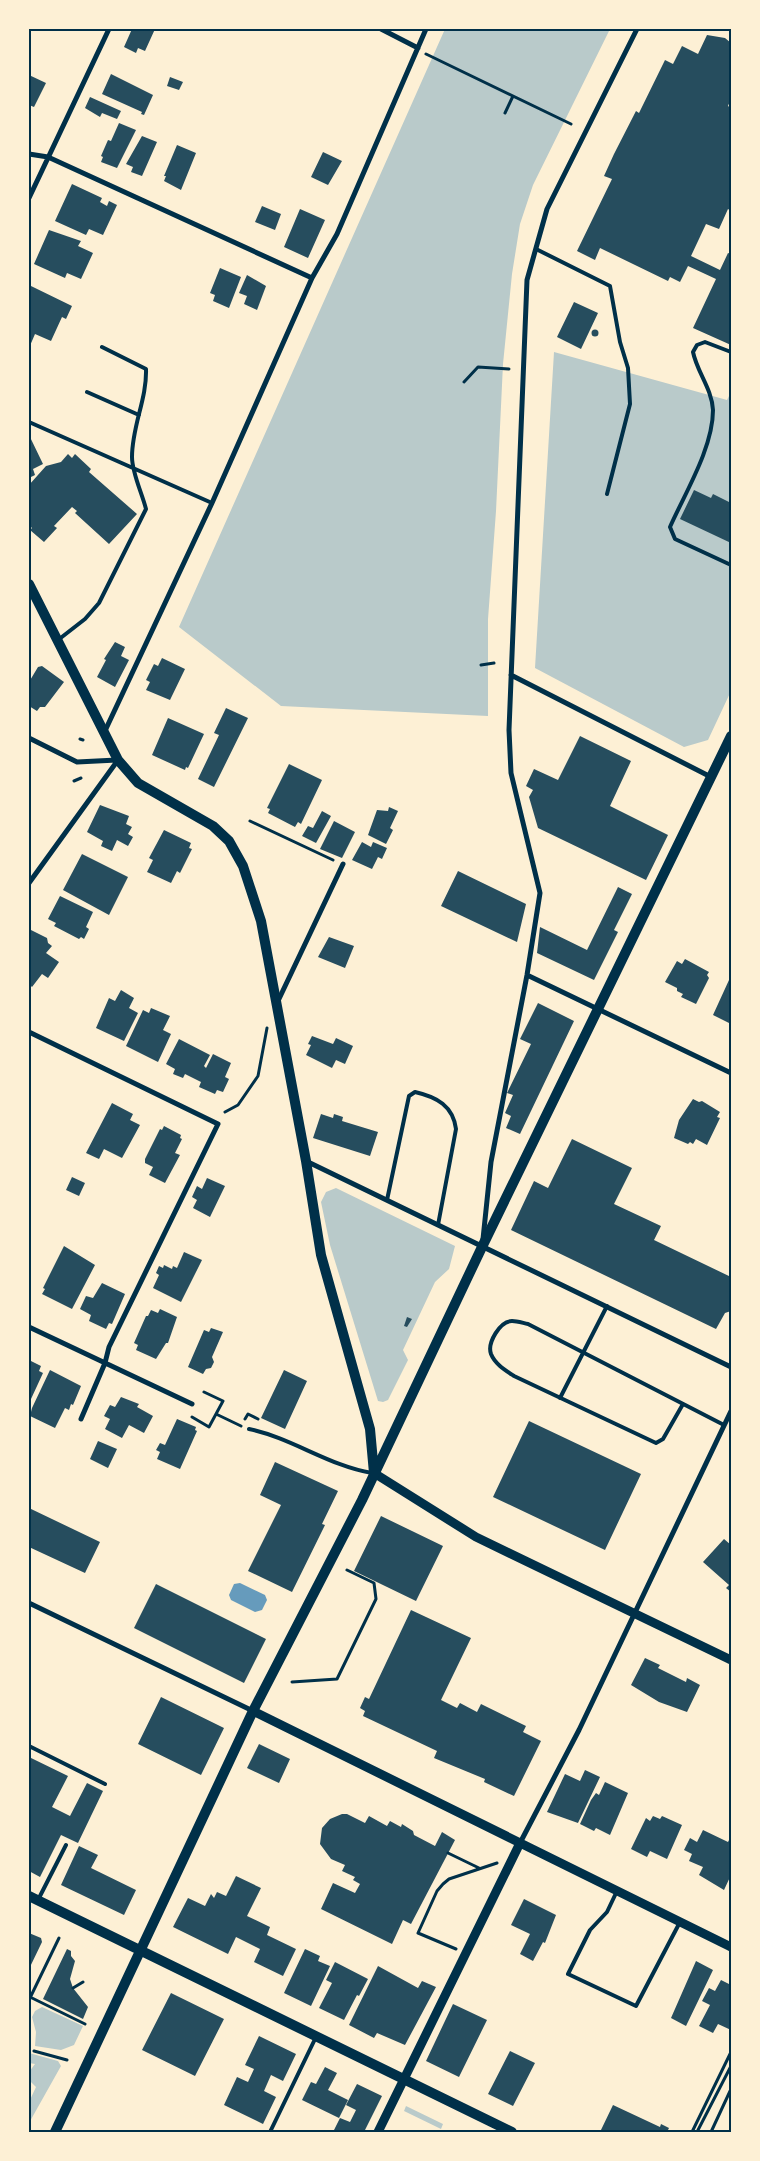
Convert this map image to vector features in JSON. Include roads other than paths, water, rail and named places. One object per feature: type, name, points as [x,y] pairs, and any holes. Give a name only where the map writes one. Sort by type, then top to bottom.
[{"type":"main road","points":[[29,584],[118,760],[138,783],[206,821],[229,841],[242,866],[261,921],[306,1161],[321,1255],[370,1429],[374,1473]]},
{"type":"main road","points":[[54,2132],[253,1711],[374,1473],[731,736]]},
{"type":"main road","points":[[33,1898],[512,2132]]},
{"type":"street","points":[[29,198],[109,29]]},
{"type":"street","points":[[381,29],[418,48]]},
{"type":"street","points":[[104,733],[212,503],[312,278],[337,234],[426,29]]},
{"type":"street","points":[[482,1247],[491,1162],[527,975],[540,894],[511,773],[511,675],[528,280],[546,209],[637,29]]},
{"type":"street","points":[[29,154],[48,157],[312,278]]},
{"type":"street","points":[[511,675],[711,777]]},
{"type":"street","points":[[29,738],[77,762],[118,760]]},
{"type":"street","points":[[29,883],[118,760]]},
{"type":"street","points":[[277,1001],[343,864]]},
{"type":"street","points":[[527,975],[731,1073]]},
{"type":"street","points":[[29,1032],[218,1124],[109,1347],[105,1363],[81,1419]]},
{"type":"street","points":[[306,1161],[731,1367]]},
{"type":"street","points":[[29,1327],[192,1404]]},
{"type":"street","points":[[378,2132],[582,1721],[731,1411]]},
{"type":"street","points":[[374,1473],[476,1536],[731,1660]]},
{"type":"street","points":[[29,1603],[681,1920],[731,1947]]},
{"type":"lane","points":[[536,249],[610,286],[620,342],[628,368],[630,404],[606,494]]},
{"type":"lane","points":[[731,352],[704,342],[697,345],[693,352],[708,389],[713,410],[709,440],[670,527],[675,539],[731,565]]},
{"type":"lane","points":[[57,642],[85,619],[99,603],[146,509],[132,458],[139,415],[147,385],[146,369],[102,347]]},
{"type":"lane","points":[[86,392],[139,415]]},
{"type":"lane","points":[[29,422],[212,503]]},
{"type":"lane","points":[[387,1200],[409,1096],[415,1092],[426,1094],[445,1105],[454,1115],[456,1129],[438,1225]]},
{"type":"lane","points":[[560,1398],[607,1306]]},
{"type":"lane","points":[[683,1404],[663,1439],[656,1444],[514,1376],[498,1365],[491,1354],[490,1344],[502,1325],[512,1321],[528,1324],[724,1425]]},
{"type":"lane","points":[[249,1429],[272,1434],[351,1469],[374,1473]]},
{"type":"lane","points":[[29,1746],[105,1784]]},
{"type":"lane","points":[[33,1898],[66,1845]]},
{"type":"lane","points":[[618,1890],[607,1912],[590,1930],[568,1974],[636,2006],[681,1920]]},
{"type":"lane","points":[[270,2132],[316,2037]]},
{"type":"water","points":[[240,1583],[265,1595],[267,1600],[262,1610],[255,1612],[231,1600],[229,1595],[234,1584]]}]
